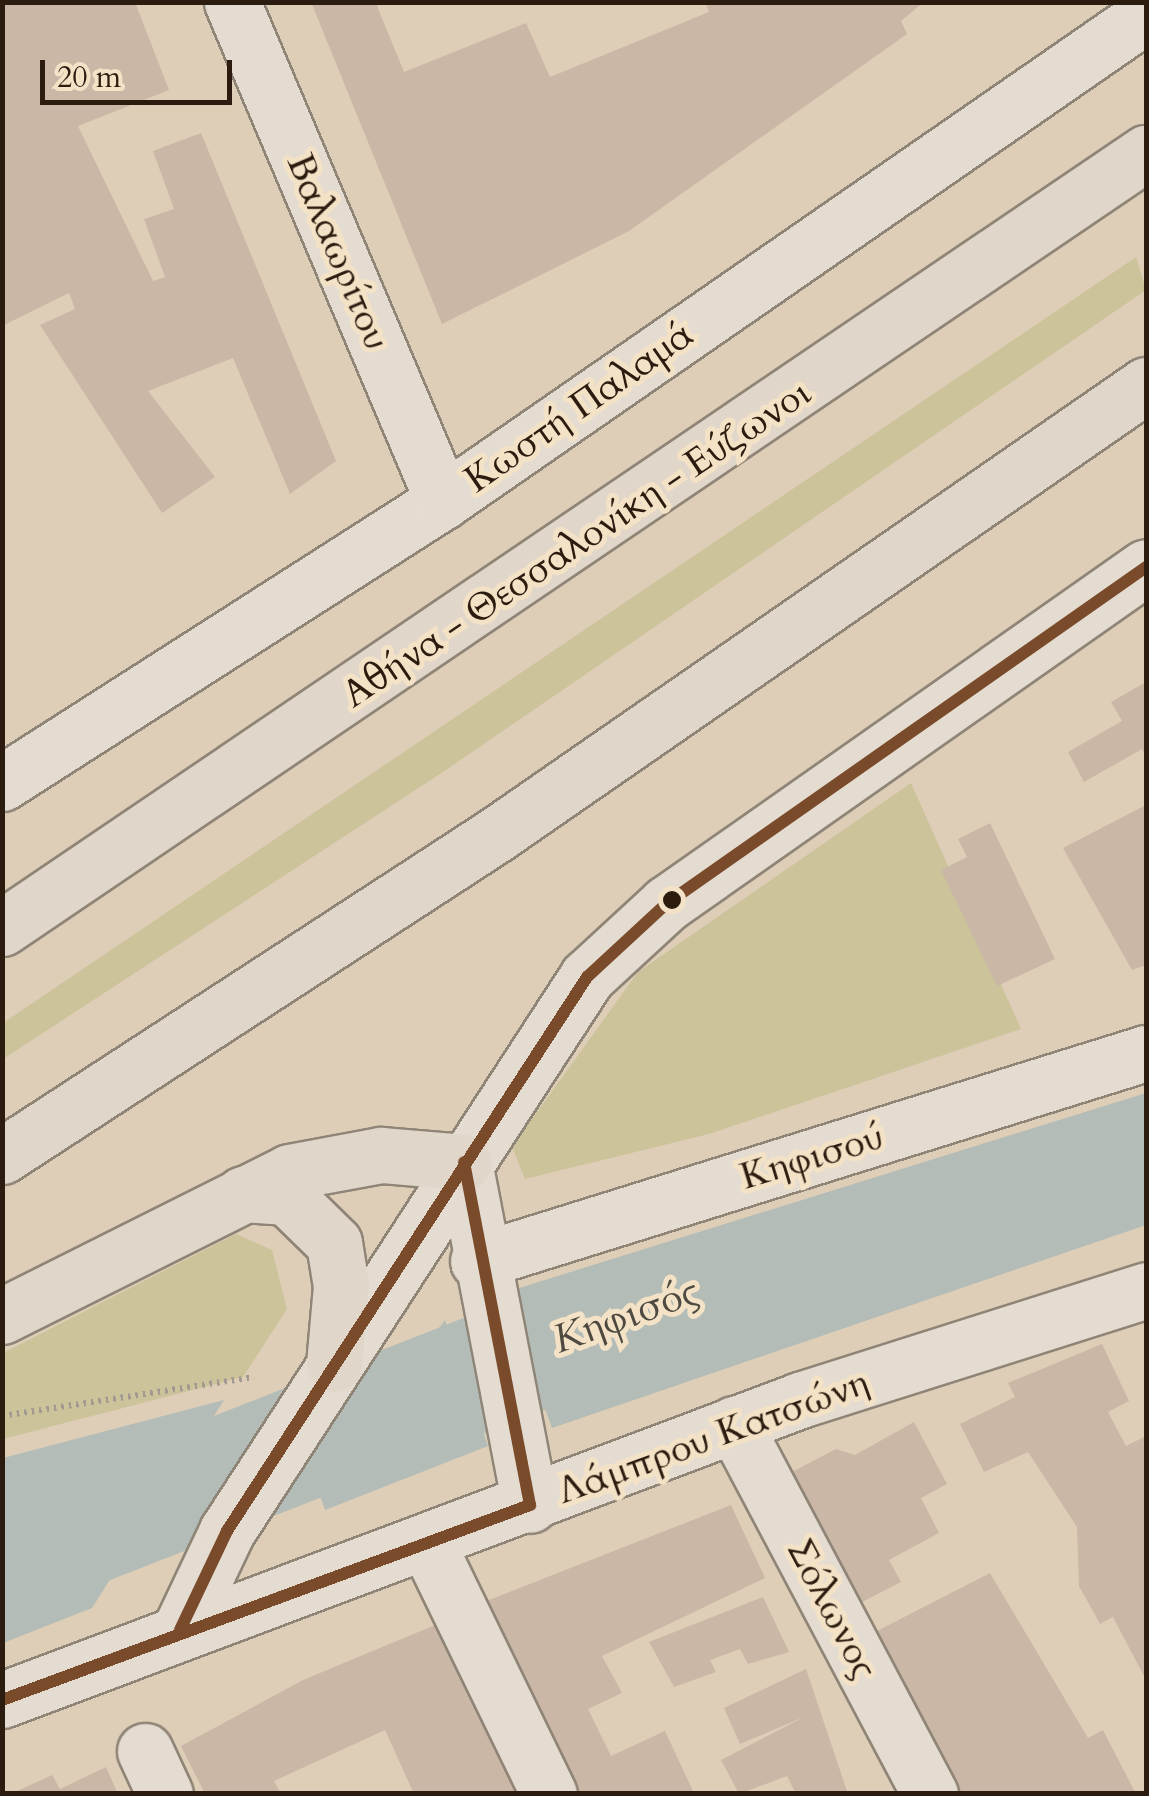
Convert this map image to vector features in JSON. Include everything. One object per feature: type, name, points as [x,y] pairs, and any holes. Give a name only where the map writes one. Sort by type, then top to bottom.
[{"type":"highway","name":"Αθήνα - Θεσσαλονίκη - Εύζωνοι","points":[[2,928],[684,472],[1146,153]]},
{"type":"highway","points":[[2,1156],[782,638],[1146,385]]},
{"type":"highway","points":[[2,1316],[243,1194],[348,1158],[464,1162]]},
{"type":"highway","points":[[243,1194],[287,1197],[334,1243],[342,1286],[334,1364]]},
{"type":"street","name":"Βαλαωρίτου","points":[[232,2],[444,501]]},
{"type":"street","name":"Κωστή Παλαμά","points":[[2,783],[444,501],[1146,15]]},
{"type":"street","points":[[180,1630],[227,1531],[556,1016],[666,904],[1146,567]]},
{"type":"street","name":"Κηφισού","points":[[478,1262],[1146,1053]]},
{"type":"street","points":[[464,1162],[478,1262],[530,1506]]},
{"type":"street","name":"Λάμπρου Κατσώνη","points":[[2,1700],[180,1630],[530,1506],[734,1424],[1144,1297]]},
{"type":"street","name":"Σόλωνος","points":[[734,1424],[930,1794]]},
{"type":"street","points":[[427,1543],[549,1794]]},
{"type":"path","points":[[2,1416],[334,1364]]},
{"type":"shaded area","points":[[1136,257],[1146,290],[443,772],[3,1059],[3,1023]]},
{"type":"shaded area","points":[[911,783],[1021,1029],[709,1134],[525,1179],[513,1149],[519,1137],[638,972]]},
{"type":"shaded area","points":[[236,1234],[272,1250],[287,1309],[243,1377],[3,1439],[3,1353]]},
{"type":"water","points":[[1146,1093],[1146,1225],[552,1428],[503,1293]]},
{"type":"water","points":[[445,1320],[488,1446],[325,1510],[320,1496]]},
{"type":"water","points":[[224,1400],[92,1608],[3,1643],[3,1458]]},
{"type":"building","points":[[2,2],[135,2],[169,90],[78,126],[153,281],[165,277],[144,219],[174,209],[153,151],[201,133],[336,461],[290,494],[233,358],[148,391],[215,477],[162,513],[40,325],[75,309],[69,293],[2,326]]},
{"type":"building","points":[[311,2],[385,2],[377,6],[404,72],[526,23],[550,77],[709,12],[705,2],[924,2],[901,21],[907,34],[629,231],[442,324]]},
{"type":"building","points":[[1146,682],[1146,757],[1142,749],[1084,782],[1068,752],[1122,721],[1111,702]]},
{"type":"building","points":[[1146,805],[1146,965],[1132,970],[1063,848]]},
{"type":"building","points":[[990,823],[1055,959],[997,986],[941,870],[967,857],[958,839]]},
{"type":"building","points":[[1102,1344],[1129,1401],[1108,1412],[1126,1446],[1146,1436],[1146,1680],[1113,1617],[1100,1624],[1079,1586],[1077,1527],[1028,1452],[984,1472],[960,1424],[1015,1397],[1008,1383]]},
{"type":"building","points":[[914,1422],[947,1484],[921,1498],[939,1533],[889,1560],[901,1582],[862,1602],[792,1472],[836,1449],[855,1455]]},
{"type":"building","points":[[731,1505],[765,1578],[602,1656],[622,1693],[588,1709],[611,1756],[665,1731],[693,1791],[580,1794],[484,1602]]},
{"type":"building","points":[[990,1573],[1088,1738],[1103,1730],[1136,1794],[962,1794],[877,1631]]},
{"type":"building","points":[[763,1597],[789,1652],[748,1664],[740,1649],[710,1660],[716,1672],[674,1687],[649,1642]]},
{"type":"building","points":[[440,1623],[520,1794],[414,1794],[385,1730],[274,1781],[281,1794],[205,1794],[181,1746],[303,1680]]},
{"type":"building","points":[[806,1669],[848,1794],[796,1794],[787,1776],[739,1794],[721,1760],[804,1717],[740,1744],[724,1708]]},
{"type":"building","points":[[106,1767],[118,1794],[11,1794],[52,1775],[60,1789]]},
{"type":"waterway","name":"Κηφισός","points":[[2,1560],[622,1317]]},
{"type":"transit line","points":[[180,1630],[227,1531],[587,977],[666,904],[1146,567]]},
{"type":"transit line","points":[[2,1700],[530,1505],[464,1162]]}]
